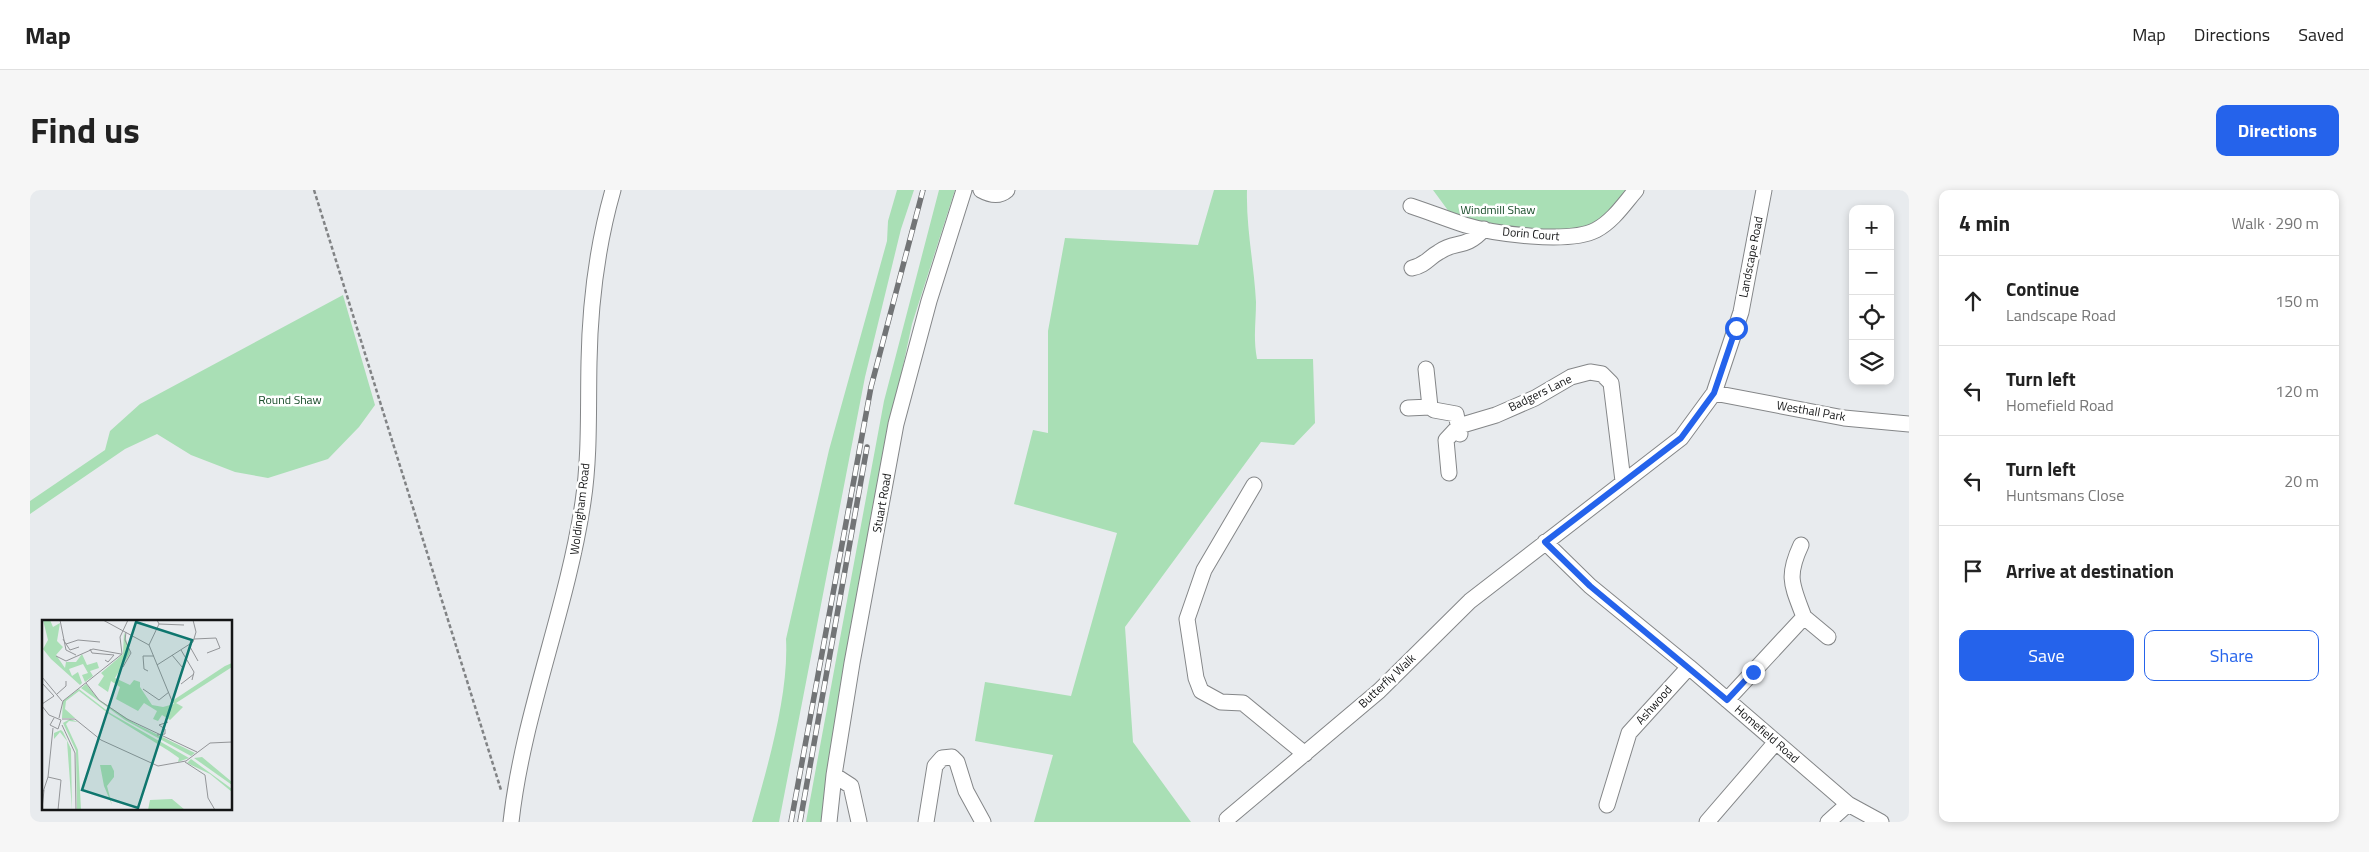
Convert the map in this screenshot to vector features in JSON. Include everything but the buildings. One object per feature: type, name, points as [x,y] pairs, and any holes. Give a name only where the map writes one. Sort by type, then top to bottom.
[{"type":"street","name":"Woldingham Road","points":[[511,822],[522,748],[573,562],[582,508],[588,434],[589,360],[593,288],[602,227],[613,190]]},
{"type":"street","name":"Stuart Road","points":[[829,822],[834,775],[896,424],[929,301],[964,190]]},
{"type":"street","points":[[981,190],[989,194],[1003,194],[1008,190]]},
{"type":"street","name":"Dorin Court","points":[[1411,206],[1467,226],[1527,235],[1575,237],[1596,231],[1611,220],[1636,190]]},
{"type":"street","name":"Landscape Road","points":[[1545,542],[1681,438],[1714,393],[1741,312],[1764,190]]},
{"type":"street","points":[[1412,268],[1422,266],[1438,252],[1472,241],[1484,229]]},
{"type":"street","points":[[1426,369],[1430,407]]},
{"type":"street","name":"Badgers Lane","points":[[1458,425],[1496,415],[1534,398],[1571,377],[1590,372],[1602,374],[1611,383],[1623,481]]},
{"type":"street","name":"Westhall Park","points":[[1714,393],[1844,418],[1909,424]]},
{"type":"street","points":[[1408,408],[1430,407],[1458,425],[1446,440],[1449,474]]},
{"type":"street","points":[[1254,485],[1204,570],[1187,619],[1196,678],[1202,691],[1221,702],[1243,703],[1305,754]]},
{"type":"street","name":"Homefield Road","points":[[1545,542],[1590,586],[1689,666],[1848,804],[1881,822]]},
{"type":"street","name":"Butterfly Walk","points":[[1227,819],[1379,691],[1470,601],[1545,542]]},
{"type":"street","points":[[1801,544],[1791,571],[1791,580],[1804,617],[1828,638]]},
{"type":"street","points":[[1727,700],[1804,617]]},
{"type":"street","name":"Ashwood","points":[[1606,805],[1629,732],[1689,666]]},
{"type":"street","points":[[1707,822],[1776,742]]},
{"type":"street","points":[[926,822],[935,766],[942,758],[952,757],[957,762],[966,791],[984,822]]},
{"type":"street","points":[[834,775],[851,786],[859,822]]},
{"type":"street","points":[[1828,822],[1848,804]]},
{"type":"path","points":[[314,190],[502,794]]},
{"type":"green space","points":[[897,190],[914,190],[901,229],[865,377],[779,822],[752,822],[781,707],[786,661],[786,639],[829,450],[887,241],[888,221]]},
{"type":"green space","points":[[939,190],[955,190],[912,324],[874,501],[821,822],[806,822],[884,401]]},
{"type":"green space","points":[[1214,190],[1247,190],[1256,302],[1255,337],[1257,359],[1313,359],[1315,423],[1294,445],[1261,442],[1125,627],[1133,742],[1191,822],[1034,822],[1053,755],[975,741],[985,682],[1071,696],[1117,533],[1014,504],[1033,430],[1048,433],[1048,331],[1065,238],[1198,245]]},
{"type":"green space","name":"Windmill Shaw","points":[[1433,190],[1630,190],[1594,225],[1565,232],[1458,224]]},
{"type":"green space","name":"Round Shaw","points":[[343,295],[375,405],[359,427],[328,459],[268,478],[235,472],[191,455],[157,434],[125,449],[30,514],[30,501],[105,450],[110,431],[140,404]]},
{"type":"railway","points":[[791,822],[871,387],[923,190]]},
{"type":"railway","points":[[800,822],[867,447]]},
{"type":"route","points":[[1736,328],[1714,393],[1681,438],[1545,542],[1590,586],[1689,666],[1727,700],[1753,672]]}]
